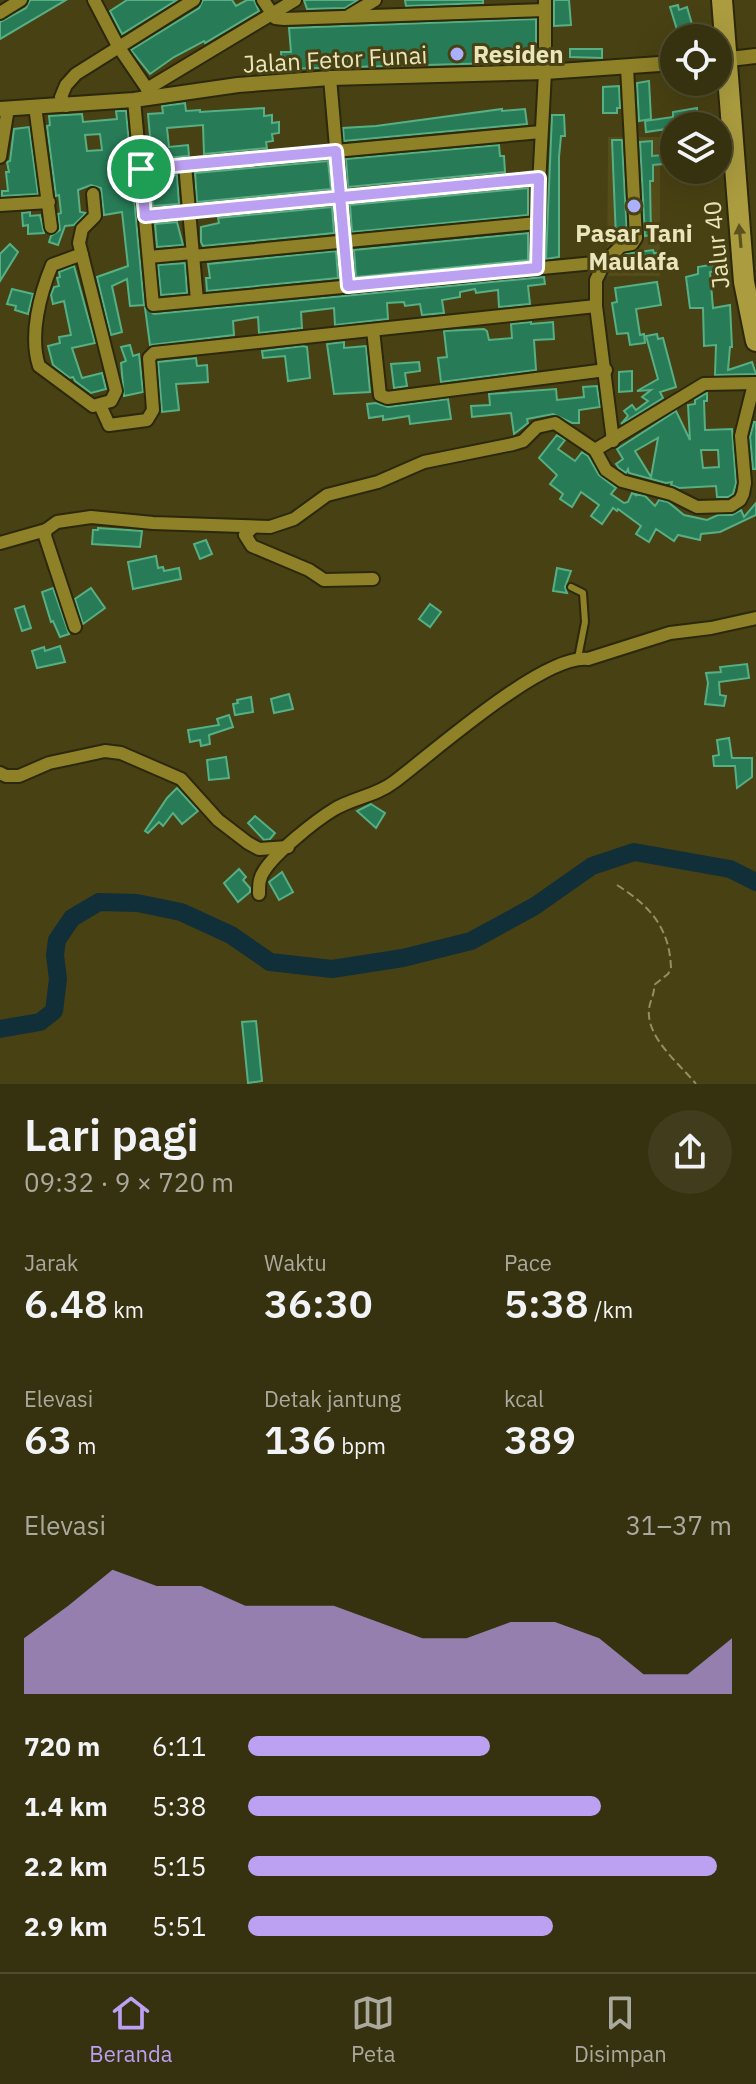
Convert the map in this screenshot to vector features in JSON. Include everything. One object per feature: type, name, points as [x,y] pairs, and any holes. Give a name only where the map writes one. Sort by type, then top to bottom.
[{"type":"highway","name":"Jalur 40","points":[[722,0],[722,24]]},
{"type":"highway","name":"Jalur 40","points":[[726,96],[744,282],[756,341]]},
{"type":"street","points":[[66,106],[61,97],[72,78],[194,0]]},
{"type":"street","points":[[263,0],[275,18],[284,19],[545,5],[537,268]]},
{"type":"street","points":[[99,2],[118,46],[150,94],[295,0]]},
{"type":"street","points":[[348,17],[375,0]]},
{"type":"street","points":[[0,13],[16,1]]},
{"type":"street","points":[[732,59],[756,56]]},
{"type":"street","name":"Jalan Fetor Funai","points":[[4,108],[134,100],[150,94],[330,78],[545,72],[660,64]]},
{"type":"street","points":[[613,441],[596,306],[596,280],[605,262],[621,246],[632,244],[636,238],[627,67]]},
{"type":"street","points":[[330,78],[348,286]]},
{"type":"street","points":[[134,100],[153,305],[605,262]]},
{"type":"street","points":[[35,106],[51,227]]},
{"type":"street","points":[[0,157],[4,108]]},
{"type":"street","points":[[141,169],[541,132]]},
{"type":"street","points":[[185,165],[197,300]]},
{"type":"street","points":[[145,216],[539,178]]},
{"type":"street","points":[[82,254],[52,265],[41,298],[36,351],[39,366],[46,372],[87,403],[100,405],[111,401],[116,391],[82,254],[79,243],[81,233],[95,216],[93,194]]},
{"type":"street","points":[[0,205],[49,202]]},
{"type":"street","points":[[149,257],[537,223]]},
{"type":"street","points":[[100,405],[109,425],[151,417],[149,358],[154,353],[596,306]]},
{"type":"street","points":[[373,330],[380,395],[387,398],[606,370]]},
{"type":"street","points":[[0,543],[46,530],[57,522],[91,517],[252,528],[290,522],[327,495],[378,482],[424,462],[523,441],[543,424],[561,426],[595,450],[606,470],[622,481],[664,491],[697,507],[731,506],[743,494],[741,436],[755,384],[704,384],[595,450]]},
{"type":"street","points":[[252,528],[245,535],[252,546],[309,570],[324,580],[373,579]]},
{"type":"street","points":[[46,530],[52,562],[75,627]]},
{"type":"street","points":[[259,894],[259,881],[265,869],[332,810],[393,783],[489,707],[560,663],[578,658],[588,659],[670,633],[756,618]]},
{"type":"street","points":[[0,773],[19,776],[49,763],[96,753],[121,753],[181,779],[218,820],[248,843],[259,849],[288,847]]},
{"type":"lane","points":[[571,587],[583,593],[585,622],[578,658]]},
{"type":"path","points":[[617,885],[646,907],[665,931],[671,969],[654,985],[655,995],[649,1009],[651,1023],[662,1044],[696,1084]]},
{"type":"shaded area","name":"Pasar Tani Maulafa","points":[[608,137],[660,137],[660,276],[607,276]]},
{"type":"building","points":[[30,0],[66,0],[0,39],[0,22],[26,8]]},
{"type":"building","points":[[127,0],[177,0],[122,34],[110,11]]},
{"type":"building","points":[[203,0],[232,0],[236,6],[254,0],[259,11],[205,43],[174,57],[150,74],[131,50],[199,8]]},
{"type":"building","points":[[304,0],[358,0],[345,8],[307,9]]},
{"type":"building","points":[[405,0],[483,0],[483,3],[406,6]]},
{"type":"building","points":[[554,0],[569,0],[571,25],[554,26]]},
{"type":"building","points":[[678,5],[679,10],[687,7],[692,24],[675,24],[670,7]]},
{"type":"building","points":[[536,19],[536,53],[532,53],[532,62],[497,60],[497,63],[282,69],[281,52],[291,52],[289,28]]},
{"type":"building","points":[[570,49],[602,49],[602,58],[570,57]]},
{"type":"building","points":[[649,81],[651,119],[639,121],[637,83]]},
{"type":"building","points":[[619,86],[620,108],[617,108],[617,113],[603,113],[603,87]]},
{"type":"building","points":[[185,103],[186,111],[200,112],[264,108],[264,116],[272,115],[272,123],[279,122],[279,133],[272,134],[273,141],[266,142],[267,148],[204,154],[203,125],[167,128],[169,147],[188,145],[189,156],[152,159],[148,114],[163,113],[162,106]]},
{"type":"building","points":[[697,108],[697,112],[673,112]]},
{"type":"building","points":[[525,109],[527,124],[344,141],[343,128]]},
{"type":"building","points":[[116,111],[126,111],[144,305],[130,306],[127,279],[112,286],[122,332],[111,335],[97,277],[128,266],[122,212],[104,215],[101,188],[91,185],[78,190],[80,212],[86,213],[74,225],[65,226],[58,245],[49,242],[51,236],[60,230],[58,214],[61,213],[47,126],[50,125],[49,116],[82,114],[83,122],[117,119]],"holes":[[[100,134],[102,150],[87,151],[85,135]]]},
{"type":"building","points":[[552,115],[564,115],[565,136],[561,136],[559,157],[559,257],[546,259]]},
{"type":"building","points":[[660,119],[660,130],[646,132],[645,121]]},
{"type":"building","points":[[29,127],[38,194],[2,196],[2,191],[8,191],[6,172],[9,172],[7,162],[10,161],[14,129]]},
{"type":"building","points":[[612,140],[622,140],[627,236],[616,239]]},
{"type":"building","points":[[652,141],[652,156],[660,155],[660,164],[653,165],[653,181],[650,181],[651,235],[645,236],[640,142]]},
{"type":"building","points":[[499,145],[500,156],[504,156],[505,172],[348,187],[346,159]]},
{"type":"building","points":[[328,161],[331,189],[197,202],[195,173]]},
{"type":"building","points":[[177,175],[179,204],[153,206],[151,188],[155,187],[154,177]]},
{"type":"building","points":[[528,188],[528,215],[352,232],[350,205]]},
{"type":"building","points":[[332,207],[334,233],[203,246],[201,242],[201,227],[219,223],[218,218]]},
{"type":"building","points":[[30,212],[30,216],[40,215],[44,233],[28,234],[28,225],[23,226],[22,213]]},
{"type":"building","points":[[177,222],[183,245],[157,247],[155,224]]},
{"type":"building","points":[[528,233],[528,260],[356,277],[354,250]]},
{"type":"building","points":[[10,244],[18,252],[0,281],[0,254]]},
{"type":"building","points":[[653,250],[654,253],[667,253],[667,267],[623,270],[625,254]]},
{"type":"building","points":[[336,251],[338,278],[207,291],[206,278],[210,278],[208,264]]},
{"type":"building","points":[[185,263],[187,293],[161,295],[158,265]]},
{"type":"building","points":[[721,263],[723,270],[710,272],[713,308],[730,305],[732,347],[728,370],[752,362],[756,374],[715,375],[716,345],[704,346],[703,308],[690,308],[686,277],[698,274],[698,267]]},
{"type":"building","points":[[74,266],[95,343],[72,348],[82,378],[102,373],[106,389],[91,393],[53,365],[48,346],[60,343],[59,337],[71,335],[64,301],[53,304],[51,295],[54,287],[59,286],[59,272]]},
{"type":"building","points":[[544,277],[545,284],[528,286],[530,304],[499,307],[498,290],[476,293],[475,289],[460,292],[460,297],[442,300],[444,313],[422,315],[420,304],[405,306],[404,302],[387,303],[388,319],[335,325],[334,308],[301,312],[302,328],[259,333],[258,317],[233,321],[234,335],[150,345],[145,308],[154,314]]},
{"type":"building","points":[[657,282],[661,305],[636,309],[640,335],[644,334],[645,343],[630,345],[628,333],[617,334],[612,303],[617,302],[615,288]]},
{"type":"building","points":[[12,289],[33,294],[28,314],[7,304]]},
{"type":"building","points":[[553,322],[554,339],[534,340],[536,370],[441,382],[438,358],[447,357],[444,331],[484,329],[489,340],[512,338],[511,324]]},
{"type":"building","points":[[657,334],[658,339],[663,338],[676,387],[660,392],[663,398],[621,424],[628,416],[624,411],[632,405],[636,410],[648,401],[642,397],[651,390],[637,391],[658,379],[646,336]]},
{"type":"building","points":[[344,342],[344,348],[366,346],[370,392],[334,394],[327,344]]},
{"type":"building","points":[[130,345],[133,356],[139,354],[143,392],[124,396],[121,363],[126,361],[121,347]]},
{"type":"building","points":[[307,347],[310,378],[288,381],[285,356],[263,358],[262,351]]},
{"type":"building","points":[[196,358],[197,366],[207,365],[208,382],[176,384],[179,410],[162,412],[158,362]]},
{"type":"building","points":[[419,362],[420,371],[405,373],[407,386],[394,388],[391,364]]},
{"type":"building","points":[[632,371],[632,391],[619,392],[619,372]]},
{"type":"building","points":[[597,386],[600,407],[579,410],[579,423],[553,414],[527,419],[528,423],[514,434],[511,413],[472,417],[471,406],[490,405],[489,394],[556,389],[557,400],[584,397],[583,387]]},
{"type":"building","points":[[707,393],[707,401],[704,401],[705,430],[732,429],[736,483],[733,494],[728,497],[717,497],[716,486],[679,488],[671,485],[672,482],[629,473],[628,469],[626,473],[616,464],[623,459],[617,449],[676,411],[690,440],[688,405],[695,404],[695,400]],"holes":[[[658,438],[651,477],[635,451]],[[701,450],[718,450],[719,467],[703,468]]]},
{"type":"building","points":[[448,399],[451,419],[410,424],[409,416],[383,420],[383,416],[369,418],[367,404],[388,407]]},
{"type":"building","points":[[754,422],[756,469],[753,469],[750,437]]},
{"type":"building","points":[[557,435],[565,440],[558,449],[575,461],[582,452],[588,456],[599,475],[616,488],[611,494],[624,503],[628,502],[632,493],[645,496],[655,506],[659,500],[668,502],[684,515],[707,520],[741,510],[744,517],[756,503],[756,515],[720,532],[701,534],[700,540],[678,535],[674,541],[656,529],[649,542],[636,534],[641,526],[613,508],[602,524],[591,516],[599,505],[581,492],[572,507],[560,499],[563,494],[550,484],[557,475],[539,458]]},
{"type":"building","points":[[93,530],[142,531],[140,547],[92,544]]},
{"type":"building","points":[[206,540],[212,554],[200,559],[194,544]]},
{"type":"building","points":[[156,556],[158,568],[163,567],[164,571],[179,568],[181,579],[133,589],[128,562]]},
{"type":"building","points":[[557,568],[571,571],[565,587],[567,593],[553,591]]},
{"type":"building","points":[[53,588],[69,634],[60,637],[51,622],[42,592]]},
{"type":"building","points":[[91,588],[105,608],[83,624],[75,599]]},
{"type":"building","points":[[430,604],[441,612],[430,627],[419,619]]},
{"type":"building","points":[[24,606],[31,628],[22,631],[15,609]]},
{"type":"building","points":[[60,646],[65,662],[37,668],[32,651]]},
{"type":"building","points":[[747,664],[749,678],[719,682],[720,695],[726,696],[724,706],[705,704],[706,673],[721,672],[720,667]]},
{"type":"building","points":[[289,694],[293,709],[274,713],[271,699]]},
{"type":"building","points":[[251,697],[253,712],[235,715],[233,704]]},
{"type":"building","points":[[229,715],[233,727],[209,735],[210,744],[201,746],[200,740],[190,742],[188,730],[219,725],[217,719]]},
{"type":"building","points":[[729,738],[732,758],[752,758],[752,777],[737,788],[735,766],[714,766],[713,756],[719,755],[717,740]]},
{"type":"building","points":[[226,757],[229,778],[209,780],[207,760]]},
{"type":"building","points":[[177,788],[198,811],[182,824],[173,813],[163,826],[159,822],[148,833],[145,831],[167,798]]},
{"type":"building","points":[[371,804],[385,813],[376,828],[357,811]]},
{"type":"building","points":[[255,816],[275,833],[270,839],[264,840],[248,823]]},
{"type":"building","points":[[239,869],[246,877],[243,880],[250,892],[238,902],[224,883]]},
{"type":"building","points":[[282,872],[293,892],[279,900],[269,882]]},
{"type":"building","points":[[256,1021],[262,1081],[248,1083],[242,1022]]},
{"type":"waterway","points":[[0,1029],[40,1022],[54,1011],[58,979],[57,940],[72,918],[99,902],[137,903],[181,912],[231,935],[270,962],[332,969],[403,958],[471,941],[535,906],[592,866],[634,852],[730,869],[756,882]]},
{"type":"place","name":"Residen","points":[[457,54]]},
{"type":"place","name":"Pasar Tani Maulafa","points":[[634,206]]},
{"type":"route","points":[[141,169],[145,216],[340,197],[539,178],[537,268],[348,286],[340,197],[336,151],[141,169]]}]
